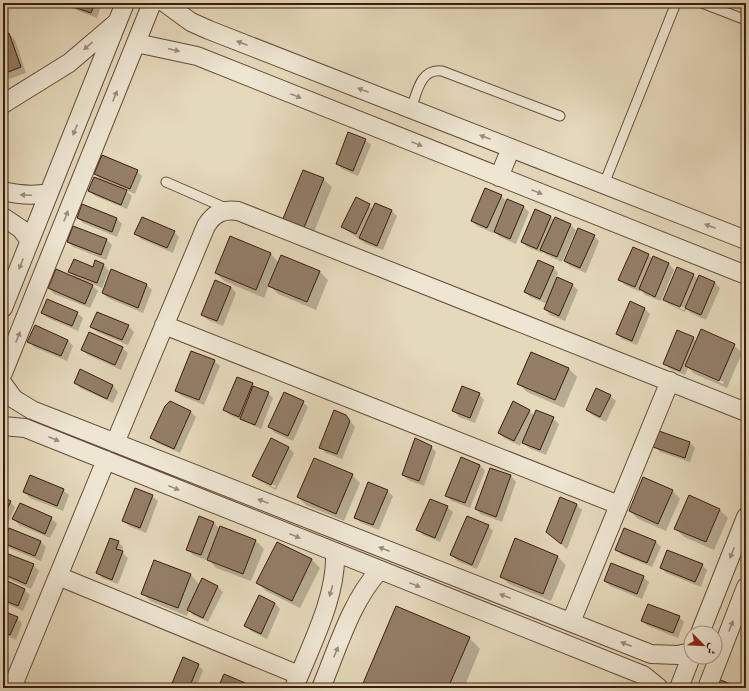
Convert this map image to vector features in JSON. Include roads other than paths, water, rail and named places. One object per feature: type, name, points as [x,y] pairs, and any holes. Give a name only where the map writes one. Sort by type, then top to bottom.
[{"type":"street","points":[[3,308],[125,3]]},
{"type":"street","points":[[3,373],[152,3]]},
{"type":"street","points":[[165,3],[191,22],[210,30],[746,240]]},
{"type":"street","points":[[3,104],[69,63],[118,21]]},
{"type":"street","points":[[136,42],[197,56],[746,275]]},
{"type":"street","points":[[499,177],[512,148]]},
{"type":"street","points":[[3,191],[26,195],[50,193]]},
{"type":"street","points":[[115,443],[206,226],[212,217],[220,212],[229,210],[238,211],[746,412]]},
{"type":"street","points":[[3,217],[21,229],[30,241]]},
{"type":"street","points":[[164,325],[619,505]]},
{"type":"street","points":[[571,622],[670,381]]},
{"type":"street","points":[[3,384],[14,399],[32,410],[115,443],[651,654],[683,654]]},
{"type":"street","points":[[25,428],[32,410]]},
{"type":"street","points":[[3,426],[25,428],[106,460],[379,571],[643,675],[659,688]]},
{"type":"street","points":[[14,688],[16,678],[106,460]]},
{"type":"street","points":[[703,625],[746,517]]},
{"type":"street","points":[[58,576],[297,682],[331,594],[336,567],[335,553]]},
{"type":"street","points":[[321,688],[356,603],[366,586],[379,571]]},
{"type":"street","points":[[707,688],[746,587]]},
{"type":"street","points":[[643,675],[651,654]]},
{"type":"street","points":[[679,688],[688,665]]},
{"type":"lane","points":[[604,184],[676,3]]},
{"type":"lane","points":[[702,3],[746,20]]},
{"type":"lane","points":[[411,109],[422,78],[435,70],[560,116]]},
{"type":"lane","points":[[166,182],[229,210]]}]
